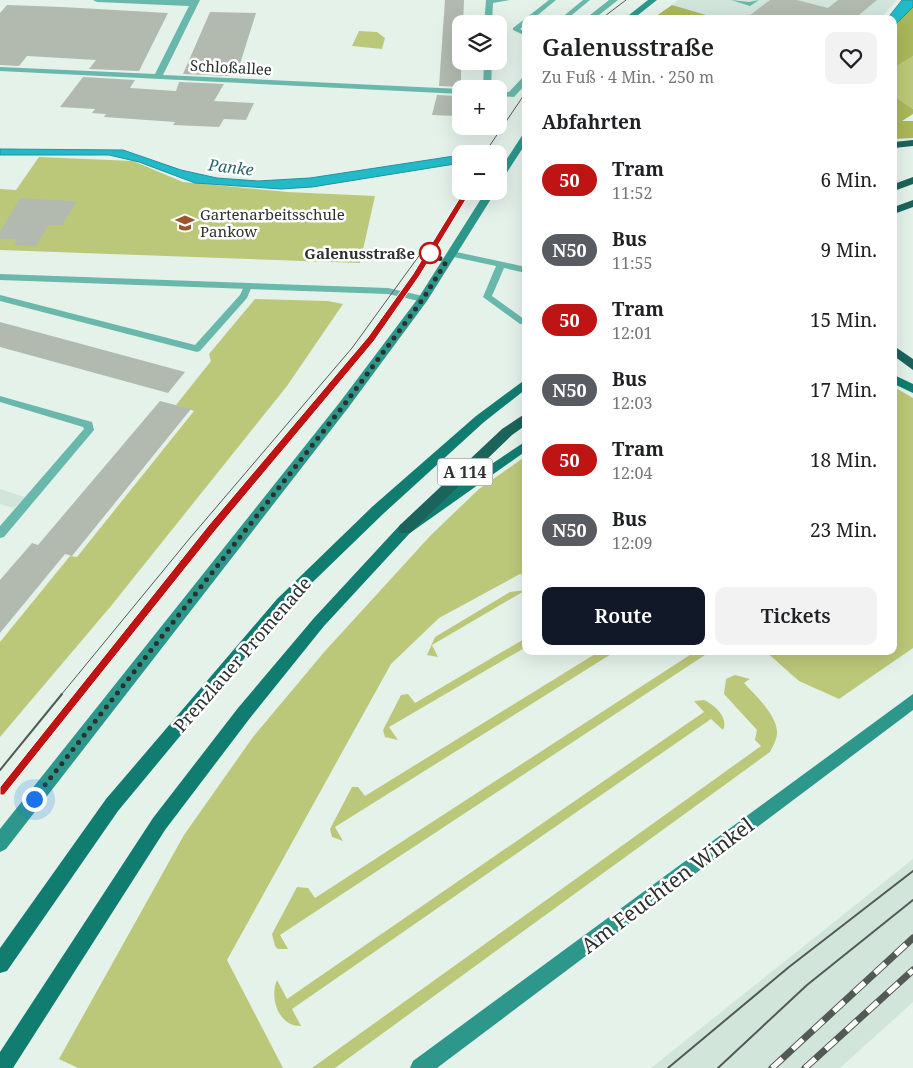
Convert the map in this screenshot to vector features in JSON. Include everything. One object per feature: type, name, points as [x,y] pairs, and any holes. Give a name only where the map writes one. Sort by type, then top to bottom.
[{"type":"highway","points":[[897,145],[913,143]]},
{"type":"highway","points":[[897,187],[913,180]]},
{"type":"highway","points":[[897,210],[913,203]]},
{"type":"highway","points":[[897,353],[913,366]]},
{"type":"highway","name":"A 114","points":[[405,529],[507,432],[522,421]]},
{"type":"main road","points":[[633,15],[653,0]]},
{"type":"main road","points":[[507,166],[522,143]]},
{"type":"main road","points":[[0,843],[266,505],[423,299],[485,200]]},
{"type":"main road","points":[[897,381],[913,389]]},
{"type":"main road","name":"Prenzlauer Promenade","points":[[0,964],[112,805],[282,603],[378,510],[480,419],[522,386]]},
{"type":"main road","points":[[1,1068],[159,824],[244,713],[319,622],[405,529],[522,448]]},
{"type":"main road","name":"Am Feuchten Winkel","points":[[420,1068],[913,701]]},
{"type":"street","points":[[98,0],[195,2],[158,77]]},
{"type":"street","points":[[488,15],[489,1],[506,0]]},
{"type":"street","points":[[594,15],[614,0]]},
{"type":"street","name":"Schloßallee","points":[[0,68],[452,92]]},
{"type":"street","points":[[507,95],[511,95],[522,83]]},
{"type":"street","points":[[0,277],[388,291],[423,299]]},
{"type":"lane","points":[[534,15],[553,0]]},
{"type":"lane","points":[[568,15],[587,0]]},
{"type":"lane","points":[[734,0],[750,4],[756,0]]},
{"type":"lane","points":[[522,24],[515,29],[522,32]]},
{"type":"lane","points":[[452,254],[522,269]]},
{"type":"lane","points":[[501,265],[487,297],[522,321]]},
{"type":"lane","points":[[0,298],[197,349],[244,296],[248,286]]},
{"type":"lane","points":[[0,399],[88,425],[89,430],[0,534]]},
{"type":"shaded area","points":[[678,0],[897,0],[884,15],[706,15],[672,5]]},
{"type":"shaded area","points":[[0,489],[25,497],[14,508],[0,504]]},
{"type":"shaded area","points":[[913,859],[913,1002],[840,1068],[651,1068]]},
{"type":"green space","points":[[672,5],[706,15],[658,15]]},
{"type":"green space","points":[[913,7],[913,56],[897,66],[897,23]]},
{"type":"green space","points":[[359,31],[377,32],[385,38],[382,49],[352,46]]},
{"type":"green space","points":[[913,56],[913,109],[897,98],[897,66]]},
{"type":"green space","points":[[897,98],[913,109],[913,114],[902,121],[913,121],[913,138],[897,139]]},
{"type":"green space","name":"Gartenarbeitsschule Pankow","points":[[39,157],[133,161],[183,182],[287,192],[375,196],[360,263],[0,250],[0,189],[16,190]]},
{"type":"green space","points":[[255,299],[328,301],[343,304],[287,386],[111,606],[0,737],[0,642],[70,556],[77,557],[194,411],[176,405],[211,361],[209,354]]},
{"type":"green space","points":[[897,389],[913,398],[913,648],[839,699],[799,681],[770,655],[897,655]]},
{"type":"green space","points":[[522,459],[522,574],[439,618],[391,664],[227,960],[283,1068],[78,1068],[59,1059],[184,835],[253,737],[325,651],[431,535],[479,489]]},
{"type":"green space","points":[[522,590],[522,592],[432,645],[438,657],[427,655],[435,637],[510,592]]},
{"type":"green space","points":[[522,640],[522,649],[389,727],[398,740],[385,737],[383,730],[401,695],[408,694],[415,703]]},
{"type":"green space","points":[[594,655],[610,655],[335,827],[343,841],[332,837],[330,829],[352,787],[358,787],[365,796]]},
{"type":"green space","points":[[690,655],[705,655],[280,935],[288,949],[278,949],[275,946],[272,934],[297,887],[308,888],[315,898]]},
{"type":"green space","points":[[735,675],[750,679],[744,683],[765,706],[774,720],[777,735],[770,752],[335,1068],[312,1068],[761,746],[755,740],[757,730],[724,694],[726,679]]},
{"type":"green space","points":[[704,700],[720,712],[724,721],[723,730],[711,719],[292,1009],[301,1026],[293,1025],[282,1017],[275,1003],[274,995],[277,980],[287,999],[704,712],[694,701]]},
{"type":"water","points":[[902,0],[913,0],[913,7],[897,23],[897,15],[890,15]]},
{"type":"water","points":[[0,149],[123,150],[181,170],[217,178],[258,181],[310,178],[452,156],[452,164],[312,187],[281,189],[195,183],[139,162],[109,155],[0,155]]},
{"type":"pier","points":[[522,146],[522,157],[507,159],[507,148]]},
{"type":"building","points":[[445,0],[464,0],[463,15],[452,15],[452,70],[461,70],[461,80],[452,80],[452,87],[439,86]]},
{"type":"building","points":[[770,0],[797,0],[828,8],[838,0],[877,0],[859,15],[750,15]]},
{"type":"building","points":[[7,5],[168,13],[139,71],[89,69],[96,60],[27,56],[19,66],[0,65],[0,13]]},
{"type":"building","points":[[210,12],[256,13],[239,67],[234,67],[229,76],[183,74]]},
{"type":"building","points":[[83,77],[135,80],[130,88],[176,91],[179,82],[224,84],[214,101],[254,103],[246,120],[224,119],[219,127],[173,125],[175,122],[104,117],[106,114],[92,113],[95,109],[60,107]]},
{"type":"building","points":[[437,95],[452,96],[452,116],[432,115]]},
{"type":"building","points":[[20,198],[77,201],[62,225],[49,225],[36,246],[14,245],[18,239],[0,239],[0,232]]},
{"type":"building","points":[[0,322],[185,372],[168,393],[0,347]]},
{"type":"building","points":[[160,401],[191,409],[72,556],[65,554],[0,633],[0,580],[32,543],[38,545]]},
{"type":"tram line","points":[[606,15],[626,0]]},
{"type":"tram line","points":[[490,145],[522,98]]},
{"type":"tram line","points":[[77,695],[212,528],[371,339],[403,295],[462,200]]},
{"type":"tram line","name":"50","points":[[0,791],[212,528],[390,316],[462,200]]},
{"type":"tram line","points":[[61,695],[190,538],[352,348],[424,249]]},
{"type":"tram line","points":[[0,770],[62,694]]},
{"type":"tram line","points":[[0,790],[78,694]]},
{"type":"tram line","points":[[668,1068],[789,967],[913,871]]},
{"type":"tram line","points":[[718,1068],[807,985],[913,900]]},
{"type":"railway","points":[[772,1068],[913,938]]},
{"type":"railway","points":[[805,1068],[913,970]]},
{"type":"place","name":"Gartenarbeitsschule Pankow","points":[[185,223]]},
{"type":"place","name":"Galenusstraße","points":[[430,253]]},
{"type":"route","points":[[34,799],[278,490],[423,299],[446,262],[430,253]]},
{"type":"water label","name":"Panke","points":[[231,167]]}]
